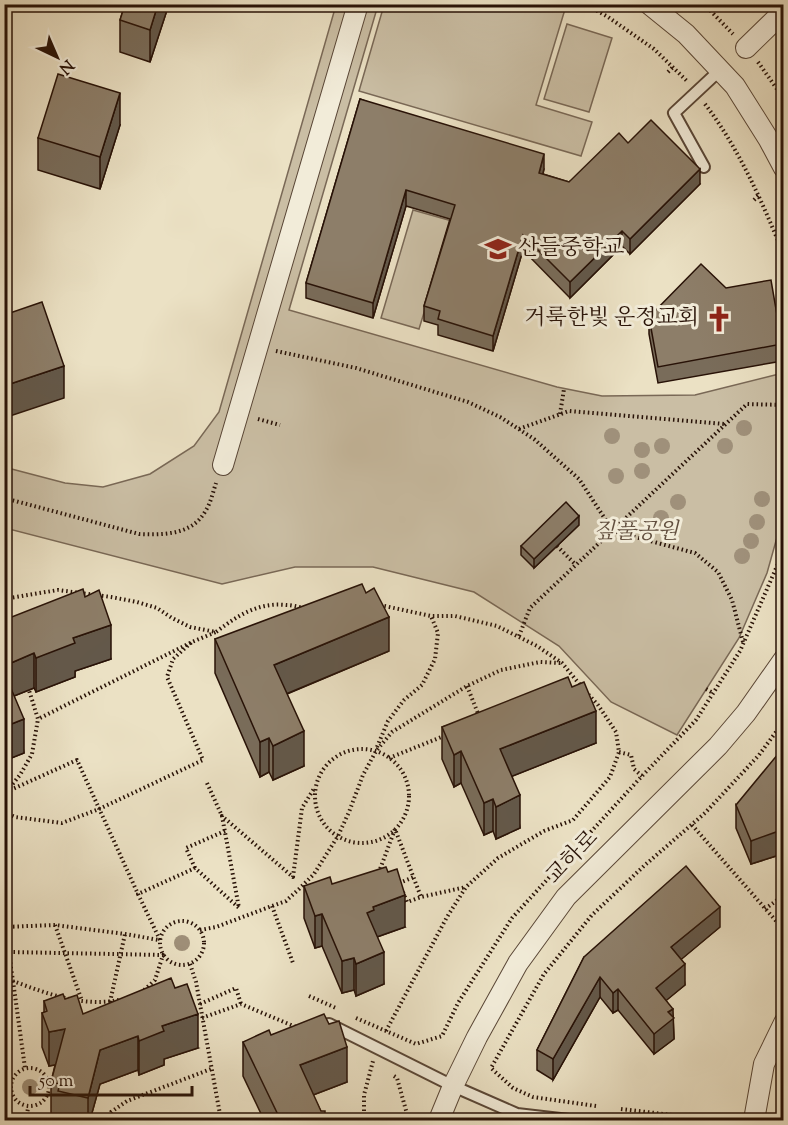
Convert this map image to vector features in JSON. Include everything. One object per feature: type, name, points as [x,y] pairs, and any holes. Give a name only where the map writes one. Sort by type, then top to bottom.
[{"type":"street","points":[[223,465],[358,4]]},
{"type":"street","points":[[649,4],[686,34],[735,86],[769,140],[783,168]]},
{"type":"street","points":[[746,48],[783,11]]},
{"type":"street","name":"교하로","points":[[439,1120],[477,1037],[518,963],[566,897],[718,747],[746,713],[783,660]]},
{"type":"street","points":[[754,1120],[764,1064],[783,1023]]},
{"type":"lane","points":[[704,167],[674,113],[720,70]]},
{"type":"lane","points":[[326,1023],[453,1086],[518,1114],[569,1120]]},
{"type":"path","points":[[585,4],[654,49],[696,92],[721,125],[759,195],[783,255]]},
{"type":"path","points":[[668,72],[673,67]]},
{"type":"path","points":[[754,200],[759,195]]},
{"type":"path","points":[[257,347],[356,368],[468,402],[500,417],[534,439],[579,479],[613,531],[695,553],[717,572],[732,600],[743,643]]},
{"type":"path","points":[[560,414],[564,389]]},
{"type":"path","points":[[519,636],[530,608],[747,404],[783,405]]},
{"type":"path","points":[[519,429],[569,411],[726,424]]},
{"type":"path","points":[[4,498],[140,534],[160,535],[180,531],[193,525],[206,510],[223,465]]},
{"type":"path","points":[[557,546],[576,565]]},
{"type":"path","points":[[376,604],[431,616],[455,616],[497,626],[537,646],[562,663],[598,705],[616,732],[619,752],[610,777],[573,820],[544,831],[498,858],[466,887],[447,917],[386,1031],[416,1044],[442,1035],[458,1003],[512,918],[696,720],[740,651],[783,550]]},
{"type":"path","points":[[4,599],[58,590],[111,597],[157,608],[190,627],[216,632]]},
{"type":"path","points":[[38,719],[216,632],[234,618],[261,606],[284,605],[313,608]]},
{"type":"path","points":[[200,930],[216,927],[286,901],[314,874],[338,836],[388,721],[404,700],[422,685],[435,659],[438,633],[431,616]]},
{"type":"path","points":[[4,812],[15,817],[62,823],[99,809],[203,760],[167,677],[173,659],[192,642]]},
{"type":"path","points":[[376,751],[392,732],[467,686],[501,670],[540,662],[562,663]]},
{"type":"path","points":[[5,792],[20,775],[32,754],[38,719],[25,678]]},
{"type":"path","points":[[467,686],[482,721]]},
{"type":"path","points":[[706,689],[713,693]]},
{"type":"path","points":[[596,1106],[533,1097],[513,1088],[491,1068],[544,974],[592,915],[705,813],[759,755],[783,721]]},
{"type":"path","points":[[389,758],[451,733]]},
{"type":"path","points":[[222,816],[293,877],[302,808],[320,775],[333,758],[354,749],[376,751],[389,758],[402,771],[409,789],[408,807],[400,825],[386,837],[369,843],[350,842],[338,836],[319,818],[315,806],[315,787]]},
{"type":"path","points":[[619,752],[631,755],[634,769],[642,776]]},
{"type":"path","points":[[5,792],[77,760],[160,940]]},
{"type":"path","points":[[207,783],[222,816],[225,831],[239,908],[195,868],[186,848],[225,831]]},
{"type":"path","points":[[692,825],[783,930]]},
{"type":"path","points":[[369,876],[379,872],[394,829]]},
{"type":"path","points":[[394,829],[422,897]]},
{"type":"path","points":[[138,894],[195,868]]},
{"type":"path","points":[[414,877],[399,883],[407,902],[466,887]]},
{"type":"path","points":[[765,909],[783,895]]},
{"type":"path","points":[[272,906],[293,963]]},
{"type":"path","points":[[187,921],[200,930],[204,939],[204,949],[199,958],[183,966],[168,961],[160,948],[160,940],[166,927],[173,923],[187,921]]},
{"type":"path","points":[[25,1068],[5,927],[55,925],[160,940]]},
{"type":"path","points":[[55,925],[82,1002]]},
{"type":"path","points":[[110,1002],[125,934]]},
{"type":"path","points":[[9,952],[163,955]]},
{"type":"path","points":[[135,997],[155,980],[163,955]]},
{"type":"path","points":[[190,964],[196,982],[220,1120]]},
{"type":"path","points":[[14,981],[82,1002],[110,1002],[127,999]]},
{"type":"path","points":[[200,1004],[236,988],[241,1004]]},
{"type":"path","points":[[202,1018],[241,1004],[296,1027]]},
{"type":"path","points":[[364,1120],[364,1095],[373,1061],[381,1066]]},
{"type":"path","points":[[25,1068],[39,1069],[48,1079],[49,1092],[42,1104],[28,1108],[18,1104],[11,1095],[10,1084],[15,1074],[25,1068]]},
{"type":"path","points":[[106,1120],[111,1112],[127,1101],[211,1069]]},
{"type":"path","points":[[389,1072],[397,1078],[407,1114],[405,1120]]},
{"type":"path","points":[[26,1120],[28,1108]]},
{"type":"path","points":[[621,1109],[706,1119]]},
{"type":"green space","points":[[560,4],[566,6],[536,105],[592,122],[581,156],[359,91],[384,5]]},
{"type":"green space","name":"짚풀공원","points":[[336,5],[378,5],[289,310],[557,387],[602,396],[695,395],[783,373],[783,516],[767,573],[739,638],[677,735],[611,702],[559,646],[474,592],[373,567],[295,567],[222,584],[5,528],[4,467],[65,483],[103,487],[150,474],[194,446],[219,412]]},
{"type":"green space","points":[[567,24],[612,38],[589,112],[544,99]]},
{"type":"green space","points":[[413,210],[452,221],[419,329],[381,318]]},
{"type":"building","points":[[125,4],[158,4],[150,30],[120,20]]},
{"type":"building","points":[[58,74],[120,93],[100,157],[38,138]]},
{"type":"building","points":[[360,99],[544,154],[539,173],[569,182],[619,133],[628,143],[651,120],[700,169],[630,239],[622,231],[570,282],[523,235],[493,336],[438,319],[440,311],[424,306],[455,205],[406,190],[373,303],[306,283]]},
{"type":"building","name":"거룩한빛 운정교회","points":[[701,264],[726,288],[771,280],[782,344],[658,367],[649,317]]},
{"type":"building","points":[[42,302],[64,366],[4,386],[4,315]]},
{"type":"building","points":[[566,502],[579,516],[534,559],[521,546]]},
{"type":"building","points":[[362,584],[366,593],[374,588],[389,617],[274,665],[304,731],[273,746],[269,738],[260,742],[215,639]]},
{"type":"building","points":[[83,589],[85,597],[99,590],[111,625],[73,638],[75,643],[36,658],[34,653],[4,666],[4,620]]},
{"type":"building","points":[[4,672],[24,719],[4,727]]},
{"type":"building","points":[[568,677],[572,687],[584,682],[596,711],[500,749],[520,795],[496,807],[493,799],[484,803],[461,751],[454,755],[442,727]]},
{"type":"building","points":[[783,748],[783,822],[776,832],[751,841],[736,805]]},
{"type":"building","points":[[686,866],[720,907],[671,947],[685,964],[656,988],[673,1009],[668,1012],[674,1018],[654,1034],[618,989],[613,993],[600,977],[553,1059],[537,1050],[584,957]]},
{"type":"building","points":[[386,867],[388,872],[397,869],[405,895],[373,907],[374,910],[367,913],[384,952],[356,964],[354,958],[342,961],[322,914],[315,916],[304,886],[330,877],[332,884]]},
{"type":"building","points":[[171,978],[175,988],[187,984],[198,1014],[162,1026],[164,1031],[139,1041],[138,1036],[100,1050],[88,1098],[58,1091],[60,1084],[51,1082],[65,1029],[49,1032],[42,1013],[47,1011],[44,1001],[63,994],[65,999],[77,995],[83,1014]]},
{"type":"building","points":[[324,1014],[329,1024],[339,1021],[347,1047],[300,1065],[321,1111],[325,1111],[325,1120],[280,1120],[243,1042],[269,1030],[271,1035]]},
{"type":"place","name":"산들중학교","points":[[498,249]]},
{"type":"place","name":"거룩한빛 운정교회","points":[[719,319]]}]
